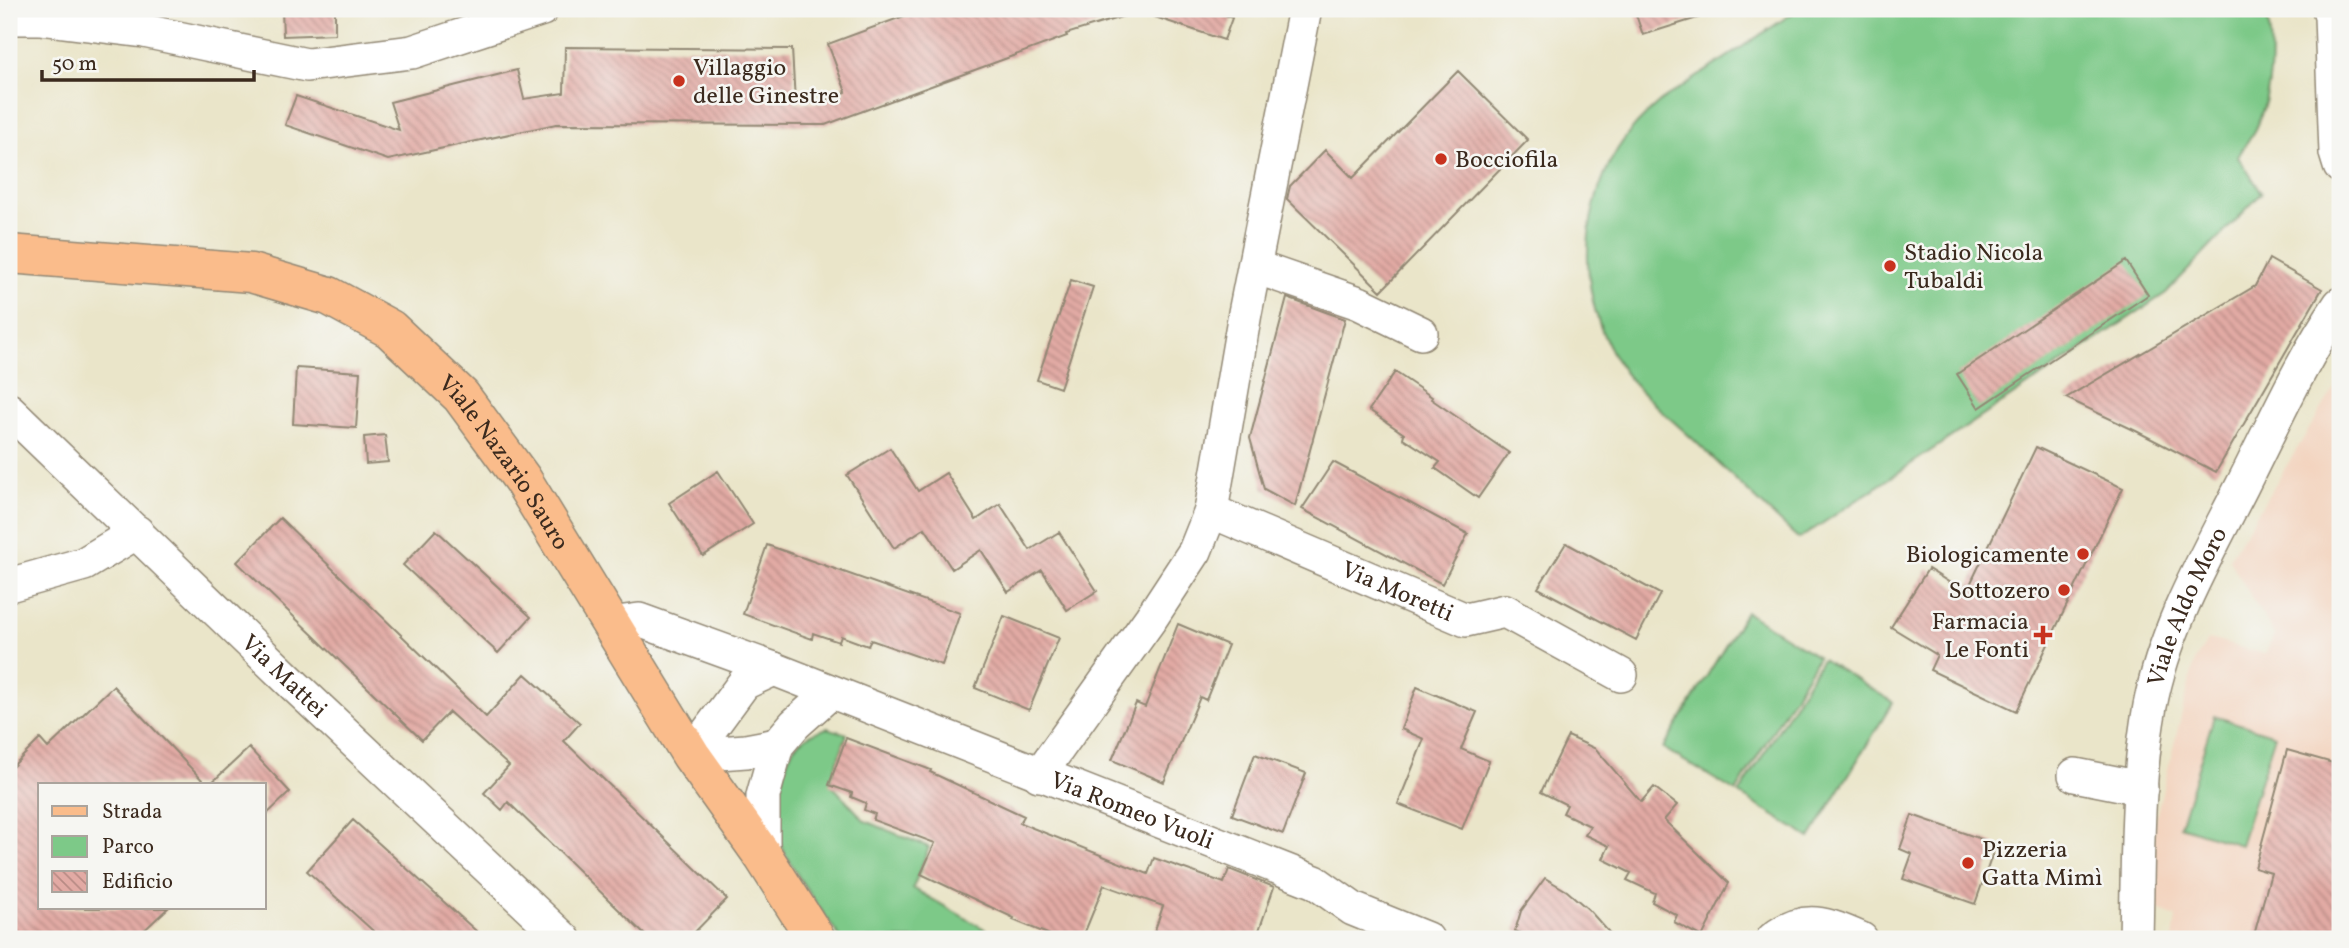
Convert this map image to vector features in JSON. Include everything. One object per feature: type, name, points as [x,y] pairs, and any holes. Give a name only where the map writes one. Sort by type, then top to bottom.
[{"type":"main road","name":"Viale Nazario Sauro","points":[[17,260],[251,273],[329,296],[390,328],[461,396],[522,479],[691,755],[763,856],[816,939]]},
{"type":"street","points":[[9,18],[39,18],[144,31],[307,65],[412,52],[542,9]]},
{"type":"street","points":[[1040,775],[1195,551],[1211,511],[1245,313],[1305,9]]},
{"type":"street","points":[[2329,9],[2336,77],[2336,153],[2340,166]]},
{"type":"street","points":[[1255,267],[1359,303],[1421,333]]},
{"type":"street","name":"Viale Aldo Moro","points":[[2136,939],[2141,788],[2150,707],[2168,640],[2186,596],[2305,361],[2340,304]]},
{"type":"street","name":"Via Mattei","points":[[9,409],[295,686],[564,939]]},
{"type":"street","name":"Via Moretti","points":[[1211,511],[1466,620],[1505,611],[1621,675]]},
{"type":"street","points":[[9,585],[84,564],[137,532]]},
{"type":"street","name":"Via Romeo Vuoli","points":[[610,624],[639,620],[774,669],[1315,882],[1353,909],[1427,939]]},
{"type":"street","points":[[691,755],[744,682],[774,669]]},
{"type":"street","points":[[763,856],[763,796],[777,744],[831,692]]},
{"type":"street","points":[[691,755],[746,751],[777,744]]},
{"type":"street","points":[[2075,775],[2141,788]]},
{"type":"street","points":[[1773,939],[1790,928],[1815,924],[1828,926],[1861,939]]},
{"type":"shaded area","points":[[2340,379],[2340,939],[2173,939],[2176,917],[2155,909],[2154,825],[2195,660],[2209,639],[2265,654],[2274,635],[2229,559]]},
{"type":"green space","name":"Stadio Nicola Tubaldi","points":[[1799,9],[2266,9],[2271,54],[2261,115],[2238,157],[2262,193],[2166,293],[1799,539],[1656,406],[1618,363],[1598,321],[1592,298],[1588,252],[1594,206],[1604,174],[1627,135],[1661,101]]},
{"type":"green space","points":[[1746,612],[1818,657],[1736,792],[1663,748]]},
{"type":"green space","points":[[1822,659],[1893,702],[1810,838],[1739,794]]},
{"type":"green space","points":[[2214,716],[2275,735],[2240,845],[2180,826]]},
{"type":"green space","points":[[827,728],[847,734],[830,783],[865,821],[929,847],[913,888],[1002,939],[841,939],[790,863],[779,839],[777,824],[787,760],[801,741]]},
{"type":"building","points":[[282,9],[335,9],[335,34],[283,36]]},
{"type":"building","name":"Villaggio delle Ginestre","points":[[923,9],[1130,9],[1131,14],[1066,34],[1067,36],[825,125],[556,124],[388,160],[285,125],[296,96],[399,130],[390,102],[517,70],[524,99],[564,93],[565,47],[792,49],[795,102],[821,103],[846,92],[828,44]]},
{"type":"building","points":[[1144,9],[1228,9],[1225,15],[1232,18],[1224,40],[1143,13]]},
{"type":"building","points":[[1634,9],[1709,9],[1710,14],[1643,35]]},
{"type":"building","name":"Bocciofila","points":[[1458,71],[1528,140],[1381,291],[1287,199],[1290,186],[1325,150],[1353,178]]},
{"type":"building","points":[[2269,259],[2322,289],[2216,472],[2066,398],[2255,286]]},
{"type":"building","points":[[2126,261],[2148,295],[1979,408],[1957,374]]},
{"type":"building","points":[[1071,280],[1093,287],[1060,388],[1037,380]]},
{"type":"building","points":[[1287,298],[1345,319],[1295,506],[1264,489],[1250,438]]},
{"type":"building","points":[[296,368],[360,372],[356,428],[293,424]]},
{"type":"building","points":[[1395,372],[1509,453],[1478,498],[1435,468],[1440,462],[1403,438],[1404,434],[1369,410]]},
{"type":"building","points":[[385,435],[388,462],[366,464],[364,437]]},
{"type":"building","points":[[2036,447],[2123,488],[2016,711],[1930,670],[1937,655],[1891,627],[1928,569],[1966,593]]},
{"type":"building","points":[[890,448],[918,491],[946,473],[976,520],[1000,504],[1030,550],[1059,532],[1097,591],[1067,610],[1042,570],[1008,592],[981,550],[952,569],[925,528],[894,548],[847,475]]},
{"type":"building","points":[[1333,462],[1468,534],[1442,584],[1302,509]]},
{"type":"building","points":[[718,471],[753,524],[703,556],[669,503]]},
{"type":"building","points":[[280,518],[486,717],[525,674],[580,723],[564,741],[727,899],[688,939],[649,939],[508,802],[502,810],[484,793],[509,766],[449,712],[422,740],[237,562]]},
{"type":"building","points":[[436,530],[531,617],[498,653],[403,565]]},
{"type":"building","points":[[1566,543],[1660,594],[1636,640],[1538,588]]},
{"type":"building","points":[[767,545],[960,613],[942,665],[871,640],[868,646],[841,636],[839,642],[813,633],[812,639],[743,614]]},
{"type":"building","points":[[1004,616],[1059,638],[1029,710],[975,688]]},
{"type":"building","points":[[1178,624],[1228,645],[1206,700],[1200,697],[1164,782],[1112,760],[1136,703],[1145,707]]},
{"type":"building","points":[[113,686],[205,783],[38,783],[38,909],[167,909],[135,939],[9,939],[9,770],[40,739],[48,748]]},
{"type":"building","points":[[1417,687],[1477,712],[1461,749],[1489,761],[1462,829],[1398,804],[1424,739],[1401,729]]},
{"type":"building","points":[[1568,736],[1596,749],[1641,802],[1654,787],[1677,805],[1664,820],[1729,883],[1702,937],[1674,922],[1677,915],[1652,902],[1655,893],[1627,880],[1631,873],[1603,859],[1609,846],[1585,835],[1590,826],[1563,813],[1567,805],[1541,792]]},
{"type":"building","points":[[846,738],[931,770],[930,772],[1024,816],[1020,823],[1148,874],[1154,858],[1224,883],[1229,869],[1274,887],[1256,939],[1152,939],[1163,906],[1104,885],[1082,939],[1060,939],[1013,920],[1014,918],[921,874],[935,843],[873,820],[875,814],[864,810],[866,803],[851,797],[852,793],[829,785]]},
{"type":"building","points":[[249,748],[290,792],[266,815],[266,783],[211,783]]},
{"type":"building","points":[[2287,750],[2340,765],[2340,939],[2253,939],[2271,873],[2255,868]]},
{"type":"building","points":[[1255,754],[1306,773],[1283,834],[1232,815]]},
{"type":"building","points":[[1912,815],[1996,844],[1975,904],[1903,879],[1912,854],[1900,849]]},
{"type":"building","points":[[353,820],[485,939],[382,939],[307,871]]},
{"type":"building","points":[[1545,878],[1567,891],[1589,910],[1615,939],[1534,939],[1515,931],[1521,911]]},
{"type":"place","name":"Villaggio delle Ginestre","points":[[679,81]]},
{"type":"place","name":"Bocciofila","points":[[1441,159]]},
{"type":"place","name":"Stadio Nicola Tubaldi","points":[[1890,266]]},
{"type":"place","name":"Biologicamente","points":[[2083,554]]},
{"type":"place","name":"Sottozero","points":[[2064,590]]},
{"type":"place","name":"Farmacia Le Fonti","points":[[2043,635]]},
{"type":"place","name":"Pizzeria Gatta Mimì","points":[[1968,863]]}]
